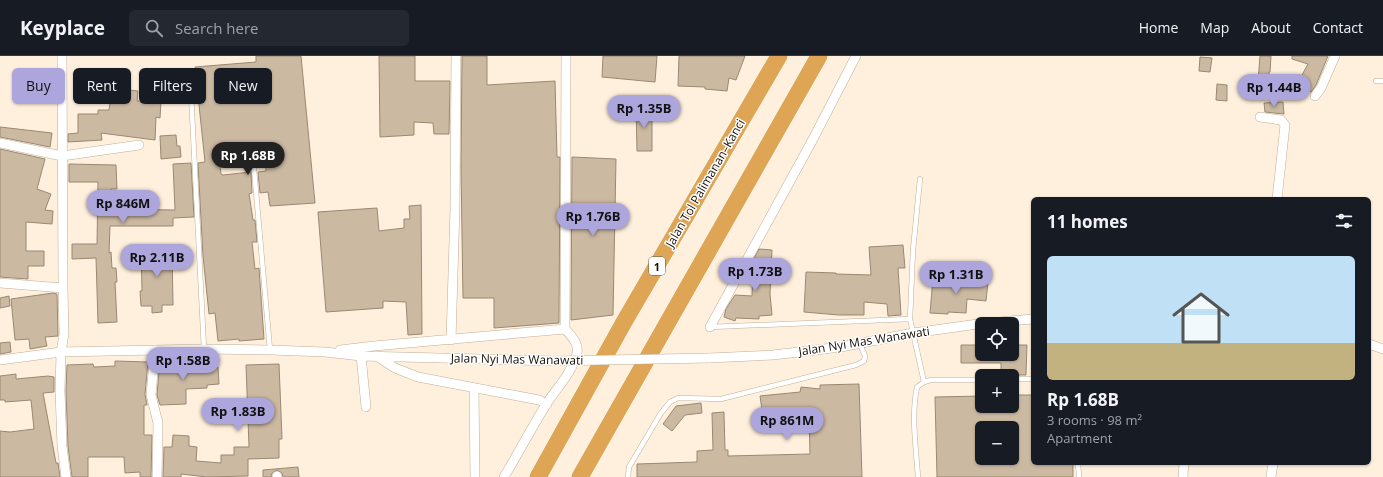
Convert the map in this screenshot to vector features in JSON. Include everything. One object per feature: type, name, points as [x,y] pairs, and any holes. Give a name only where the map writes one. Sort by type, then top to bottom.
[{"type":"highway","name":"Jalan Tol Palimanan–Kanci","points":[[538,477],[628,315],[779,56]]},
{"type":"highway","points":[[580,477],[819,56]]},
{"type":"street","points":[[62,56],[64,328],[60,392],[62,446],[66,477]]},
{"type":"street","points":[[451,340],[456,207],[456,56]]},
{"type":"street","points":[[504,477],[546,404],[571,367],[577,352],[576,344],[573,338],[565,329],[566,56]]},
{"type":"street","points":[[710,327],[812,141],[856,56]]},
{"type":"street","points":[[1316,96],[1335,56]]},
{"type":"street","points":[[1260,117],[1281,120],[1285,125],[1277,197]]},
{"type":"street","points":[[0,143],[62,156],[139,145]]},
{"type":"street","points":[[0,283],[10,285],[63,288]]},
{"type":"street","name":"Jalan Nyi Mas Wanawati","points":[[0,360],[62,352],[204,349],[325,352],[361,356],[554,361],[709,358],[773,355],[860,344],[914,333],[978,324],[1031,319]]},
{"type":"street","points":[[325,352],[374,346],[565,329]]},
{"type":"street","points":[[1371,345],[1383,349]]},
{"type":"street","points":[[156,350],[151,395],[158,423],[157,477]]},
{"type":"street","points":[[361,356],[366,407]]},
{"type":"street","points":[[377,356],[394,368],[418,377],[539,400],[546,404]]},
{"type":"street","points":[[474,388],[475,477]]},
{"type":"street","points":[[1183,477],[1184,465]]},
{"type":"street","points":[[1271,477],[1273,465]]},
{"type":"lane","points":[[1376,81],[1383,81]]},
{"type":"lane","points":[[192,104],[204,349]]},
{"type":"lane","points":[[254,169],[270,350]]},
{"type":"lane","points":[[920,179],[912,250],[910,319],[924,382]]},
{"type":"lane","points":[[710,327],[910,319]]},
{"type":"lane","points":[[628,477],[629,467],[661,413],[670,402],[678,398],[721,399],[856,365],[864,361],[865,356],[860,344]]},
{"type":"lane","points":[[1019,380],[1031,379]]},
{"type":"lane","points":[[918,477],[915,400],[917,387],[924,382],[931,380],[975,380]]},
{"type":"lane","points":[[1078,465],[1078,477]]},
{"type":"building","points":[[256,56],[301,56],[315,203],[270,206],[268,192],[260,193],[258,172],[266,171],[265,154],[219,157],[221,174],[223,175],[251,172],[252,193],[249,194],[253,220],[255,220],[257,242],[252,242],[255,269],[259,268],[264,339],[218,341],[215,313],[209,314],[203,256],[198,163],[205,162],[199,104],[206,104],[206,68],[195,67],[256,62]]},
{"type":"building","points":[[379,56],[415,56],[415,81],[450,81],[449,134],[434,134],[433,123],[414,122],[414,135],[380,137]]},
{"type":"building","points":[[462,56],[487,56],[487,85],[555,81],[557,157],[560,157],[559,323],[494,328],[494,298],[463,298],[461,167]]},
{"type":"building","points":[[603,56],[657,56],[655,82],[602,77]]},
{"type":"building","points":[[679,56],[745,56],[736,80],[729,78],[727,91],[705,89],[705,87],[678,86]]},
{"type":"building","points":[[1260,56],[1271,56],[1269,96],[1257,95]]},
{"type":"building","points":[[1292,56],[1328,56],[1316,85],[1311,92],[1297,84],[1308,64],[1292,59]]},
{"type":"building","points":[[1200,57],[1212,58],[1210,72],[1199,71]]},
{"type":"building","points":[[1217,84],[1227,85],[1227,101],[1216,100]]},
{"type":"building","points":[[131,90],[138,91],[137,101],[139,101],[139,104],[161,104],[160,118],[156,117],[155,140],[101,133],[102,140],[68,142],[68,134],[78,133],[78,114],[98,114],[98,110],[109,110],[110,104],[131,104]]},
{"type":"building","points":[[1283,102],[1284,114],[1265,112],[1264,103]]},
{"type":"building","points":[[636,107],[652,107],[652,151],[637,151]]},
{"type":"building","points":[[0,127],[52,133],[50,147],[0,137]]},
{"type":"building","points":[[176,135],[177,146],[180,146],[181,157],[161,159],[160,136]]},
{"type":"building","points":[[0,149],[45,159],[37,189],[51,194],[45,210],[53,211],[52,224],[26,222],[26,251],[44,251],[44,266],[28,266],[28,279],[0,277]]},
{"type":"building","points":[[572,157],[616,159],[613,315],[571,320]]},
{"type":"building","points":[[191,163],[194,217],[173,218],[173,226],[110,226],[109,253],[111,252],[112,268],[116,268],[117,282],[115,282],[117,322],[98,323],[96,258],[72,259],[72,244],[97,244],[98,182],[69,182],[69,164],[116,165],[117,189],[111,189],[111,209],[175,210],[173,164]]},
{"type":"building","points":[[421,205],[422,334],[408,335],[406,302],[383,301],[383,308],[326,312],[318,212],[377,208],[379,231],[404,228],[404,219],[410,219],[409,206]]},
{"type":"building","points":[[903,245],[905,268],[898,268],[901,315],[888,316],[887,304],[864,302],[864,315],[839,315],[804,312],[806,272],[871,275],[869,247]]},
{"type":"building","points":[[172,247],[173,305],[162,305],[162,312],[152,313],[152,306],[141,306],[141,248]]},
{"type":"building","points":[[759,249],[772,250],[770,294],[772,315],[759,316],[759,319],[736,318],[735,321],[724,317],[726,309],[735,295],[752,296],[753,260]]},
{"type":"building","points":[[933,278],[988,282],[986,301],[967,299],[966,313],[930,313]]},
{"type":"building","points":[[53,293],[57,294],[58,336],[45,337],[47,346],[30,349],[29,339],[15,340],[11,299]]},
{"type":"building","points":[[9,296],[10,306],[0,308],[0,298]]},
{"type":"building","points":[[10,342],[11,352],[0,354],[0,343]]},
{"type":"building","points":[[961,345],[975,345],[975,361],[1019,361],[1019,345],[1027,345],[1026,375],[1019,375],[1019,369],[1001,369],[1001,363],[961,363]]},
{"type":"building","points":[[115,361],[148,362],[145,394],[147,405],[144,405],[144,435],[152,435],[151,477],[140,477],[140,472],[125,473],[124,457],[88,457],[88,477],[72,477],[68,446],[66,391],[67,365],[93,364],[94,367],[115,366]]},
{"type":"building","points":[[160,361],[188,362],[188,366],[198,366],[198,368],[218,367],[219,384],[207,385],[207,388],[186,389],[186,404],[160,405],[157,395]]},
{"type":"building","points":[[279,364],[282,439],[279,439],[279,458],[248,459],[248,476],[207,477],[181,474],[181,477],[163,477],[164,447],[172,447],[173,435],[189,436],[189,446],[197,447],[196,461],[221,463],[221,455],[234,455],[234,447],[249,447],[246,365]]},
{"type":"building","points":[[16,374],[16,379],[48,376],[54,377],[54,392],[43,393],[60,477],[0,477],[0,431],[10,432],[34,429],[31,400],[5,402],[5,400],[0,400],[0,376]]},
{"type":"building","points":[[859,384],[862,477],[637,477],[637,464],[697,462],[697,451],[713,450],[712,413],[724,412],[725,450],[728,450],[728,456],[810,454],[809,412],[763,417],[760,396],[800,392],[801,387],[820,389],[820,385]]},
{"type":"building","points":[[1019,395],[1031,395],[1031,465],[1073,465],[1073,477],[937,477],[935,397],[975,396],[975,413],[1019,413]]},
{"type":"building","points":[[701,403],[702,413],[685,415],[672,431],[663,424],[676,406]]},
{"type":"building","points":[[298,467],[299,477],[283,477],[282,473],[277,470],[272,473],[271,477],[263,477],[263,470]]}]
